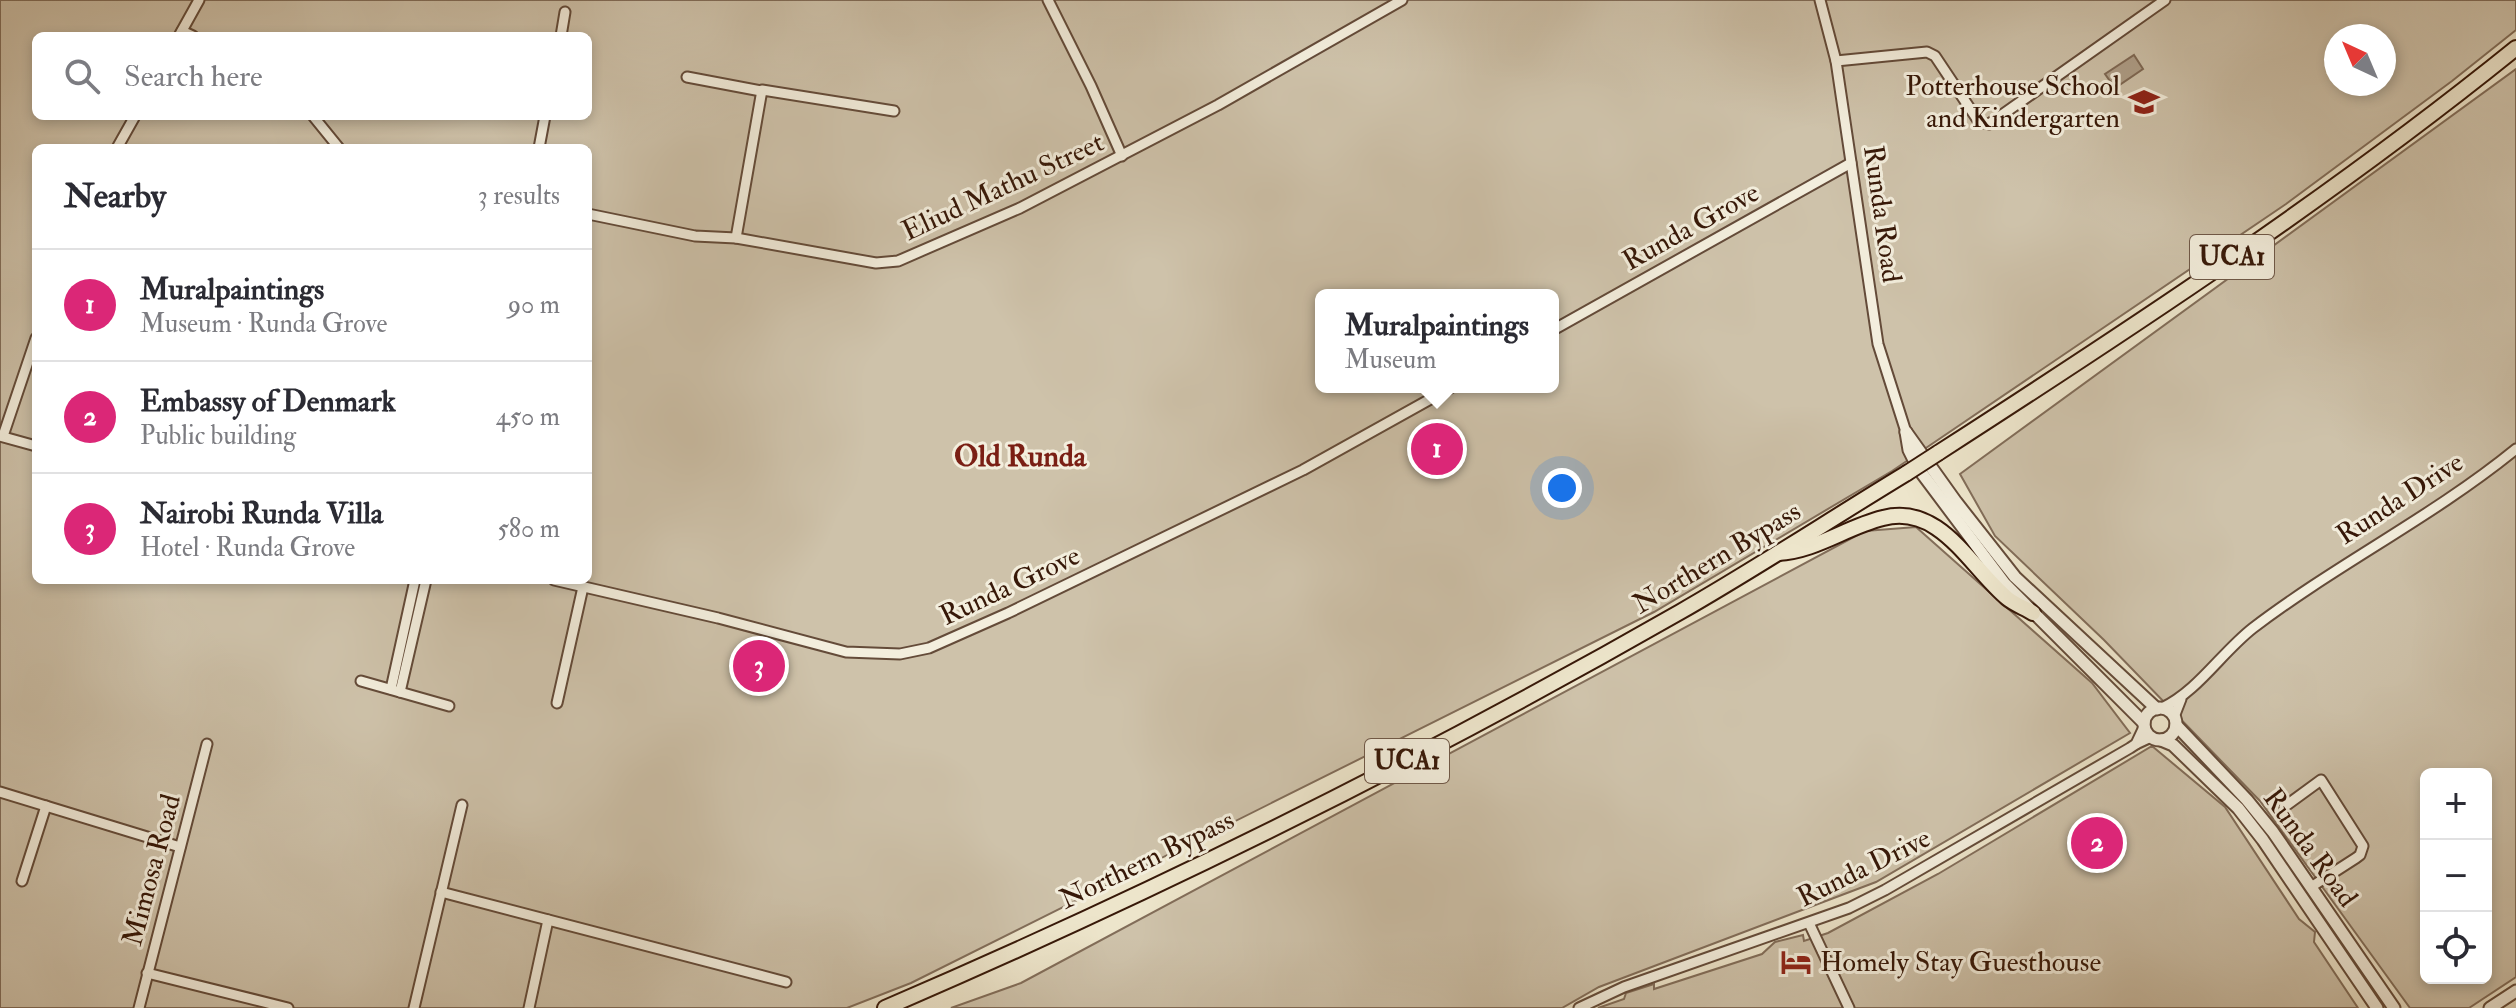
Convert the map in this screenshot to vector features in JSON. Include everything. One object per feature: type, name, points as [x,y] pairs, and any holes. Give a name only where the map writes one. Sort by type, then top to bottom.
[{"type":"main road","name":"Northern Bypass","points":[[885,1008],[1053,934],[1337,798],[1684,610],[1907,473],[2121,334],[2297,212],[2516,48]]},
{"type":"main road","points":[[1775,554],[1810,548],[1872,520],[1889,516],[1922,518],[1955,543],[2008,599],[2033,613]]},
{"type":"street","points":[[181,32],[199,0]]},
{"type":"street","points":[[1048,0],[1122,156]]},
{"type":"street","name":"Eliud Mathu Street","points":[[592,215],[695,236],[736,238],[876,263],[898,261],[1020,208],[1122,156],[1402,0]]},
{"type":"street","name":"Runda Road","points":[[1820,0],[1836,61],[1878,344],[1909,450],[1918,468],[2005,584],[2150,732],[2173,745],[2238,808],[2284,869],[2377,1008]]},
{"type":"street","points":[[1836,61],[1927,52],[1935,56],[1979,122],[1989,124],[2165,0]]},
{"type":"street","points":[[562,32],[565,12]]},
{"type":"street","points":[[687,77],[894,111]]},
{"type":"street","points":[[736,238],[761,91]]},
{"type":"street","points":[[119,144],[133,120]]},
{"type":"street","points":[[316,120],[336,144]]},
{"type":"street","points":[[540,144],[544,120]]},
{"type":"street","name":"Runda Grove","points":[[1559,327],[1851,163]]},
{"type":"street","points":[[32,349],[1,436],[32,445]]},
{"type":"street","name":"Runda Grove","points":[[571,584],[846,652],[900,654],[929,648],[1297,473],[1441,393]]},
{"type":"street","name":"Runda Road","points":[[1906,432],[2015,577],[2159,709]]},
{"type":"street","name":"Runda Drive","points":[[2150,732],[2147,715],[2181,699],[2222,655],[2253,628],[2516,449]]},
{"type":"street","points":[[396,690],[414,584]]},
{"type":"street","points":[[396,690],[425,584]]},
{"type":"street","points":[[557,703],[583,587]]},
{"type":"street","points":[[361,681],[449,706]]},
{"type":"street","points":[[2175,721],[2181,699]]},
{"type":"street","points":[[2159,709],[2168,710],[2175,721]]},
{"type":"street","name":"Runda Road","points":[[2175,721],[2273,832],[2394,1008]]},
{"type":"street","name":"Runda Drive","points":[[2150,732],[2169,737],[2175,721]]},
{"type":"street","name":"Runda Drive","points":[[1579,1008],[1624,987],[1849,908],[2136,744],[2150,732]]},
{"type":"street","name":"Mimosa Road","points":[[139,1008],[207,744]]},
{"type":"street","points":[[2284,807],[2321,780],[2363,846],[2360,855],[2311,887]]},
{"type":"street","points":[[0,792],[180,847]]},
{"type":"street","points":[[414,1008],[462,805]]},
{"type":"street","points":[[22,881],[46,806]]},
{"type":"street","points":[[441,892],[786,982]]},
{"type":"street","points":[[529,1008],[548,920]]},
{"type":"street","points":[[1809,923],[1849,1008]]},
{"type":"street","points":[[147,973],[288,1008]]},
{"type":"street","points":[[2490,1008],[2516,991]]},
{"type":"shaded area","points":[[0,0],[2516,0],[2516,30],[2452,81],[2286,204],[1892,471],[1654,612],[911,983],[847,1008],[0,1008]]},
{"type":"shaded area","points":[[2134,55],[2143,69],[2115,88],[2105,74]]},
{"type":"shaded area","points":[[2516,69],[2516,977],[2469,1008],[2410,1008],[2260,801],[2104,640],[1995,536],[1960,474]]},
{"type":"shaded area","points":[[1916,527],[2092,683],[2130,733],[1876,882],[1599,987],[1562,1008],[951,1008],[1021,983],[1865,531]]},
{"type":"shaded area","points":[[2152,746],[2225,807],[2299,919],[2315,932],[2314,942],[2358,1008],[1598,1008],[1624,999],[1626,993],[1654,984],[1654,989],[1762,954],[1775,942],[1803,935],[1804,941],[1828,933],[1938,874]]},
{"type":"place","name":"Potterhouse School and Kindergarten","points":[[2144,102]]},
{"type":"place","name":"Muralpaintings","points":[[1437,449]]},
{"type":"place","name":"Nairobi Runda Villa","points":[[759,666]]},
{"type":"place","name":"Embassy of Denmark","points":[[2097,843]]},
{"type":"place","name":"Homely Stay Guesthouse","points":[[1796,962]]},
{"type":"district","name":"Old Runda","points":[[1020,456]]}]
